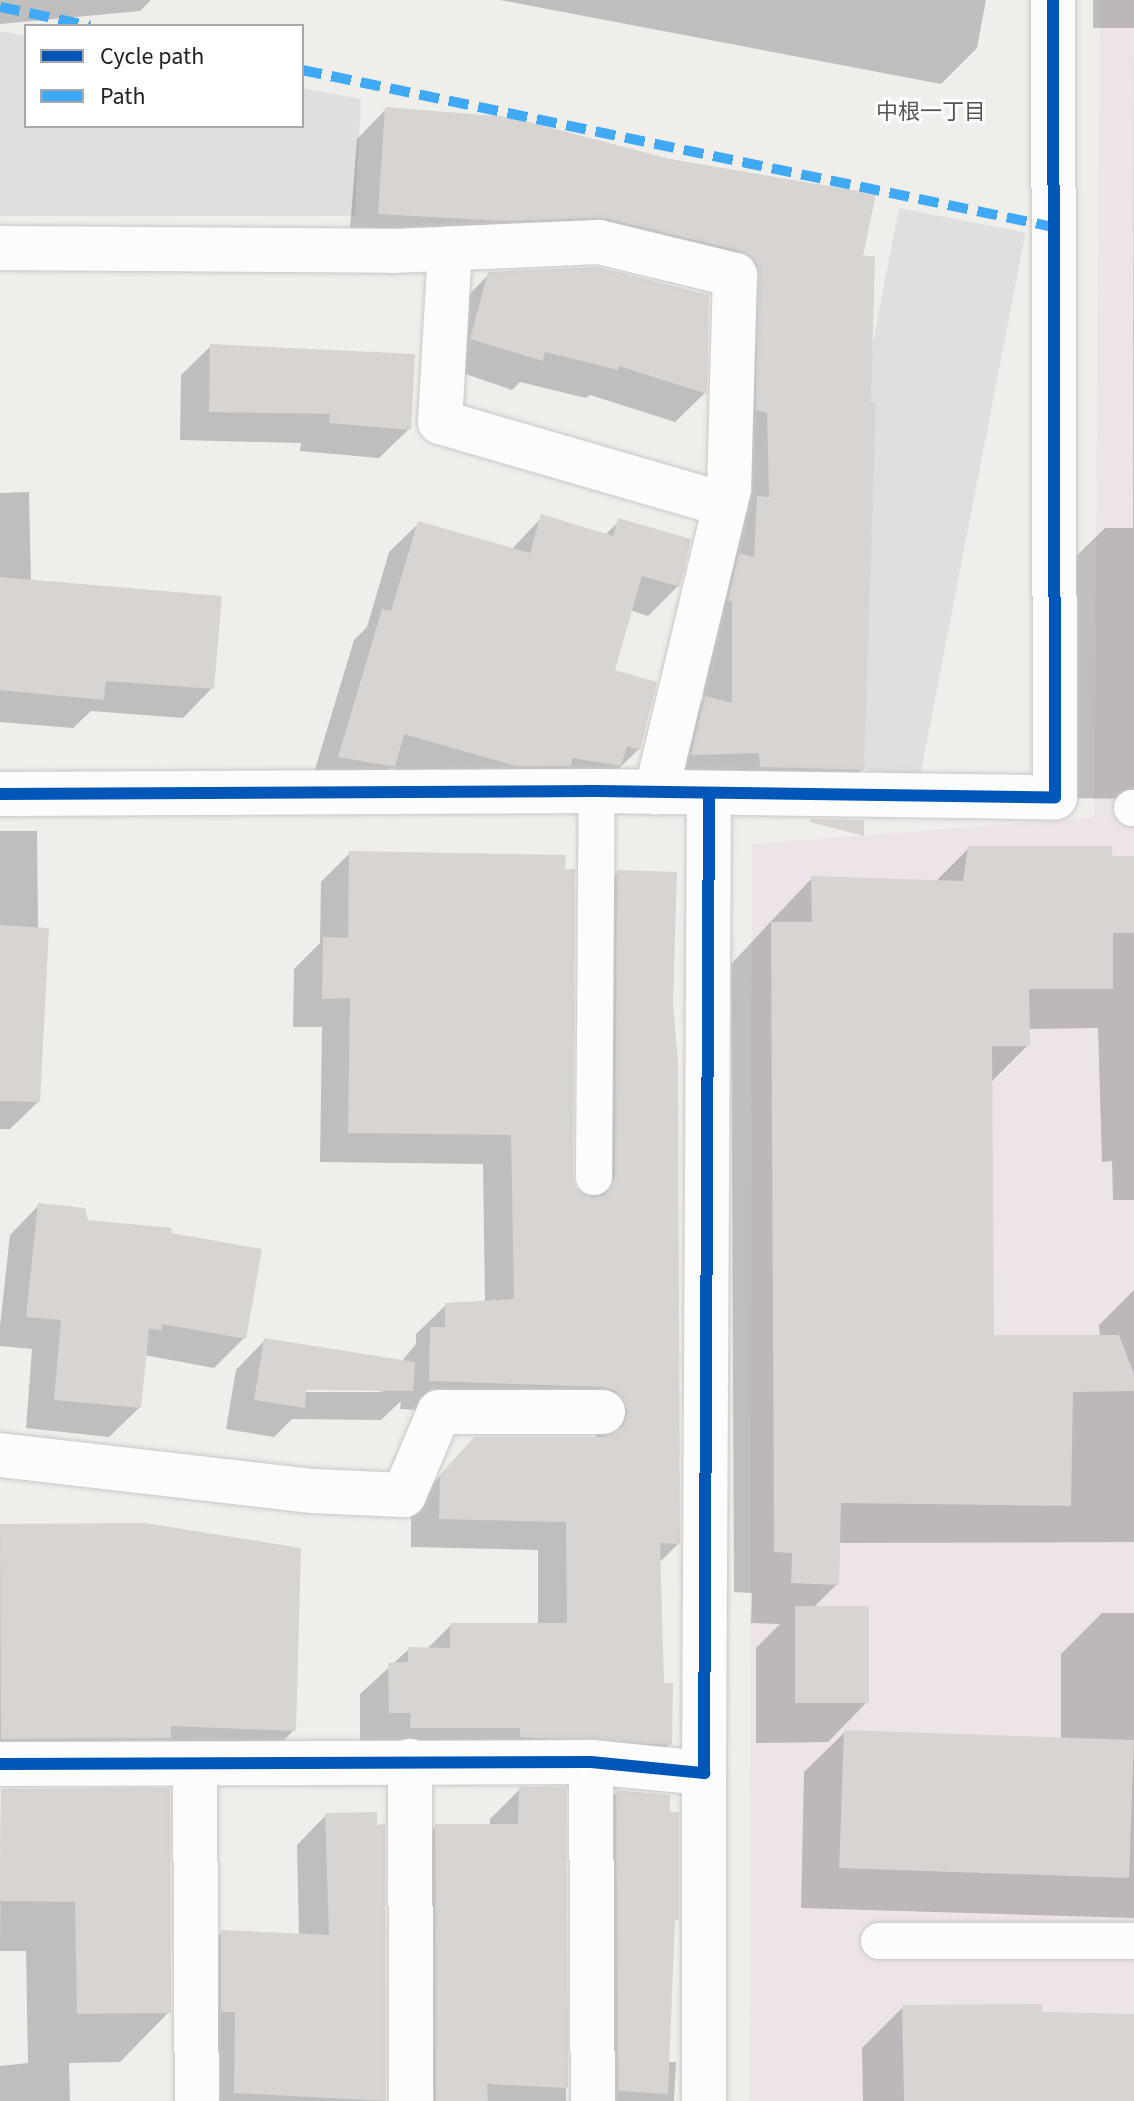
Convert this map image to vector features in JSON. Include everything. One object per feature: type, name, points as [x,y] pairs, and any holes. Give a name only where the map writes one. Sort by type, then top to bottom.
[{"type":"street","points":[[0,794],[597,791],[709,796],[1055,797],[1053,0]]},
{"type":"street","points":[[0,248],[450,249],[599,242],[735,275],[725,505],[656,792]]},
{"type":"street","points":[[450,249],[440,422],[725,505]]},
{"type":"street","points":[[704,2101],[709,796]]},
{"type":"street","points":[[0,1455],[313,1491],[404,1495],[439,1412],[603,1412]]},
{"type":"street","points":[[410,1761],[411,2101]]},
{"type":"street","points":[[0,1764],[591,1762],[704,1773]]},
{"type":"street","points":[[591,1762],[593,2101]]},
{"type":"street","points":[[195,1764],[197,2101]]},
{"type":"lane","points":[[594,1177],[597,791]]},
{"type":"lane","points":[[879,1941],[1134,1941]]},
{"type":"shaded area","points":[[1100,0],[1134,0],[1134,2101],[749,2101],[752,844],[1094,817]]},
{"type":"shaded area","points":[[0,31],[24,36],[24,128],[304,128],[304,88],[361,99],[355,216],[0,216]]},
{"type":"shaded area","points":[[899,208],[1026,233],[919,779],[793,755]]},
{"type":"building","points":[[385,107],[510,117],[670,159],[876,194],[863,256],[875,256],[871,402],[876,402],[864,770],[760,767],[759,753],[691,755],[705,696],[732,703],[732,602],[728,601],[739,553],[754,557],[757,496],[769,497],[767,413],[756,410],[757,264],[741,251],[604,218],[503,221],[378,214]]},
{"type":"building","points":[[597,267],[709,295],[707,394],[619,366],[618,370],[545,352],[543,361],[470,339],[488,272]]},
{"type":"building","points":[[210,344],[415,354],[411,430],[329,423],[330,414],[209,412]]},
{"type":"building","points":[[541,514],[613,536],[618,518],[691,539],[680,587],[642,576],[615,670],[657,682],[640,750],[627,746],[621,766],[572,758],[571,766],[516,766],[404,734],[395,767],[338,757],[382,609],[391,611],[418,521],[530,553]]},
{"type":"building","points":[[0,577],[222,596],[214,689],[106,681],[104,700],[0,690]]},
{"type":"building","points":[[810,819],[864,820],[864,836],[810,822]]},
{"type":"building","points":[[968,846],[1112,846],[1112,856],[1134,856],[1134,933],[1113,933],[1113,989],[1029,989],[1030,1046],[992,1046],[994,1335],[1119,1335],[1134,1374],[1134,1391],[1073,1392],[1071,1506],[841,1503],[839,1585],[791,1583],[792,1553],[774,1552],[771,922],[812,922],[811,876],[963,881]]},
{"type":"building","points":[[349,851],[566,855],[565,869],[575,869],[573,1177],[576,1188],[593,1198],[605,1195],[615,1177],[617,870],[677,872],[673,1004],[678,1061],[680,1544],[660,1543],[664,1683],[673,1683],[672,1745],[520,1737],[520,1728],[410,1728],[411,1713],[389,1713],[388,1663],[408,1662],[408,1647],[450,1648],[450,1623],[567,1623],[566,1522],[439,1519],[440,1475],[474,1437],[604,1437],[624,1425],[628,1411],[616,1391],[604,1387],[429,1381],[430,1327],[445,1327],[445,1303],[514,1299],[511,1135],[348,1133],[350,998],[322,999],[323,937],[348,938]]},
{"type":"building","points":[[0,925],[49,928],[40,1102],[0,1101]]},
{"type":"building","points":[[38,1203],[85,1208],[88,1220],[172,1228],[171,1233],[262,1249],[246,1339],[162,1324],[162,1330],[149,1329],[141,1408],[54,1400],[61,1320],[26,1317]]},
{"type":"building","points":[[264,1338],[415,1362],[413,1391],[306,1390],[305,1408],[254,1400]]},
{"type":"building","points":[[145,1523],[301,1548],[296,1731],[171,1726],[171,1738],[1,1739],[0,1524]]},
{"type":"building","points":[[795,1606],[869,1606],[869,1703],[795,1703]]},
{"type":"building","points":[[844,1730],[1134,1740],[1129,1878],[839,1868]]},
{"type":"building","points":[[519,1787],[566,1787],[568,2088],[487,2084],[488,2101],[436,2101],[435,1824],[518,1824]]},
{"type":"building","points":[[170,1788],[171,2013],[77,2014],[75,1902],[0,1901],[1,1789]]},
{"type":"building","points":[[616,1790],[670,1795],[670,1812],[679,1812],[679,1920],[675,1920],[668,2094],[618,2091]]},
{"type":"building","points":[[377,1812],[377,1825],[385,1824],[386,2101],[234,2093],[235,2012],[221,2012],[221,1930],[329,1935],[325,1813]]},
{"type":"building","points":[[1042,2004],[1042,2012],[1134,2014],[1134,2101],[904,2101],[902,2005]]},
{"type":"marked path","points":[[0,7],[81,24]]},
{"type":"marked path","points":[[304,70],[1053,227]]},
{"type":"cycle path","points":[[0,794],[597,791],[1055,797],[1053,0]]},
{"type":"cycle path","points":[[0,1764],[591,1762],[704,1773],[709,796]]},
{"type":"district","name":"中根一丁目","points":[[931,113]]}]
